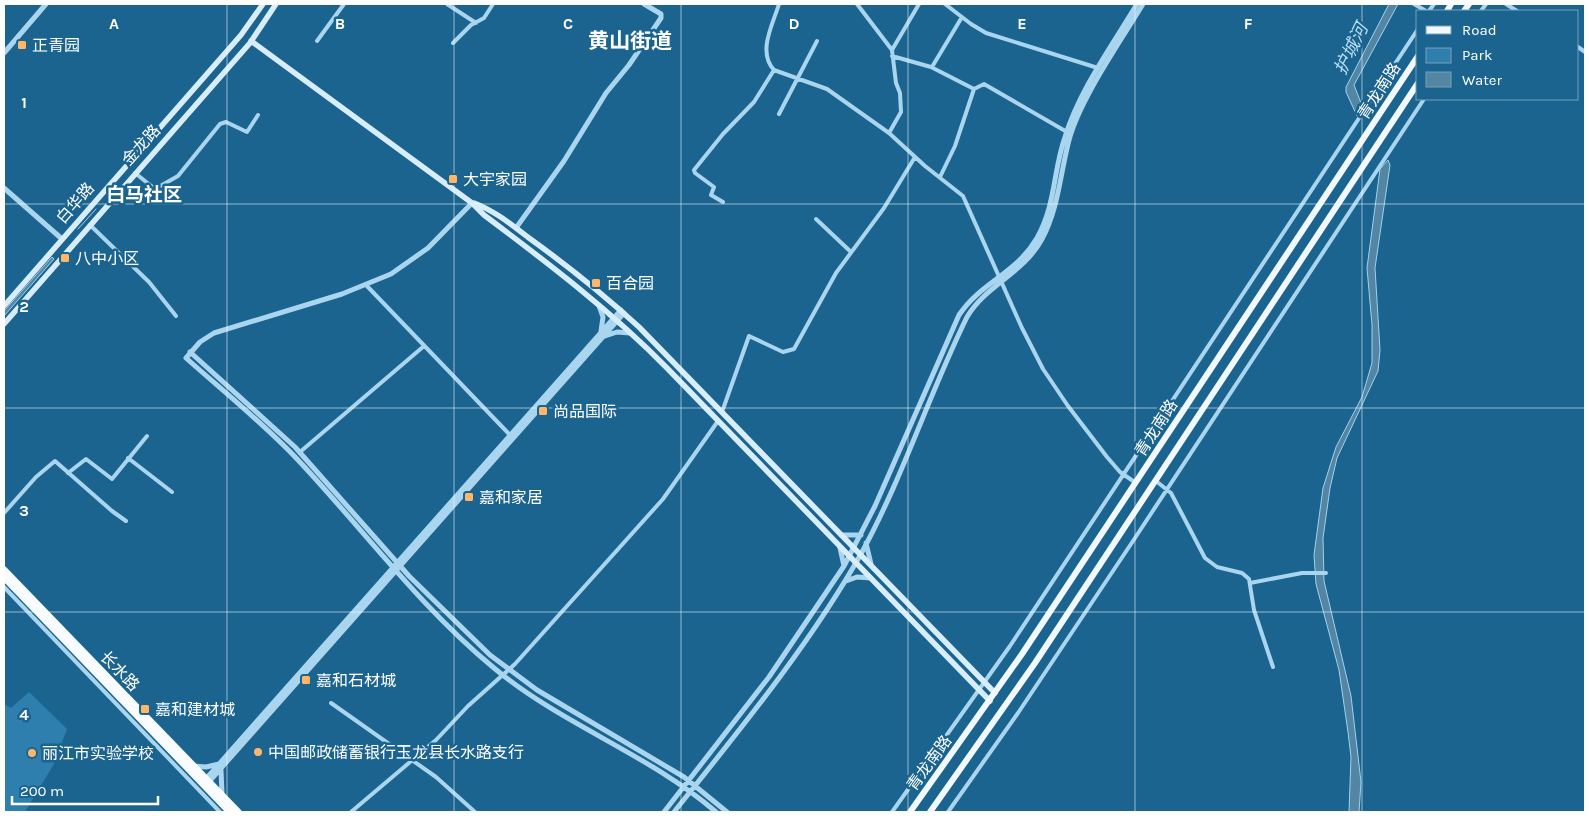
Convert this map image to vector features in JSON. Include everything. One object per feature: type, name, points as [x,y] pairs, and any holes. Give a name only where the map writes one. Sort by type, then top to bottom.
[{"type":"highway","name":"长水路","points":[[4,570],[193,766],[205,783],[238,812]]},
{"type":"highway","name":"长水路","points":[[4,577],[205,783],[230,812]]},
{"type":"main road","name":"白华路","points":[[4,306],[241,35],[263,4]]},
{"type":"main road","name":"金龙路","points":[[4,324],[251,41],[276,4]]},
{"type":"main road","points":[[251,41],[472,203],[484,215],[596,301],[633,334],[990,701]]},
{"type":"main road","name":"青龙南路","points":[[910,812],[990,701],[1416,59]]},
{"type":"main road","name":"青龙南路","points":[[930,812],[1006,705],[1156,481],[1416,86]]},
{"type":"main road","points":[[472,203],[489,209],[516,228],[579,274],[622,312],[722,412],[995,693]]},
{"type":"street","points":[[4,54],[46,4]]},
{"type":"street","points":[[317,41],[344,4]]},
{"type":"street","points":[[447,4],[476,23]]},
{"type":"street","points":[[453,43],[487,15],[493,4]]},
{"type":"street","points":[[516,228],[564,161],[606,93],[629,65],[661,18],[661,14],[644,4]]},
{"type":"street","points":[[779,4],[766,49],[767,59],[774,70],[827,89],[889,132],[915,157],[956,189],[968,204],[982,241],[1028,342],[1051,382],[1107,457],[1136,483]]},
{"type":"street","points":[[858,4],[892,50]]},
{"type":"street","points":[[889,132],[901,112],[900,94],[892,50],[919,4]]},
{"type":"street","points":[[945,4],[986,33],[1099,68]]},
{"type":"street","points":[[674,812],[775,681],[856,562],[967,317],[980,299],[1028,251],[1043,225],[1052,200],[1067,132],[1078,104],[1137,4]]},
{"type":"street","points":[[664,812],[768,677],[850,557],[959,315],[974,296],[1026,262],[1042,238],[1057,201],[1069,140],[1078,118],[1143,4]]},
{"type":"street","points":[[1414,4],[1426,10]]},
{"type":"street","points":[[932,67],[962,17]]},
{"type":"street","points":[[892,812],[980,690],[1416,32]]},
{"type":"street","points":[[779,114],[817,41]]},
{"type":"street","points":[[892,56],[932,67],[974,89]]},
{"type":"street","points":[[722,202],[711,195],[714,187],[695,173],[694,170],[723,134],[754,102],[774,70]]},
{"type":"street","points":[[940,177],[955,146],[974,89],[984,84],[1067,132]]},
{"type":"street","points":[[948,812],[1033,692],[1423,100]]},
{"type":"street","points":[[135,173],[155,189],[178,176],[220,124],[226,122],[247,132],[258,115]]},
{"type":"street","points":[[722,412],[749,336],[783,352],[792,350],[836,273],[893,196],[915,157]]},
{"type":"street","points":[[4,188],[62,239]]},
{"type":"street","points":[[472,203],[420,254],[391,274],[366,285],[214,334],[200,342],[186,358],[291,453],[394,570],[479,654],[503,675],[534,696],[685,786],[716,812]]},
{"type":"street","points":[[816,219],[851,252]]},
{"type":"street","points":[[90,225],[149,282],[176,316]]},
{"type":"street","points":[[366,285],[510,435]]},
{"type":"street","points":[[596,301],[603,317],[602,335]]},
{"type":"street","points":[[205,783],[622,312]]},
{"type":"street","points":[[399,565],[510,435],[602,335],[617,332],[633,334]]},
{"type":"street","points":[[300,452],[424,346]]},
{"type":"street","points":[[190,352],[300,452],[399,565],[490,655],[538,690],[689,781],[727,812]]},
{"type":"street","points":[[351,812],[441,736],[473,701],[509,670],[663,499],[718,421]]},
{"type":"street","points":[[68,473],[86,459],[112,479],[147,436]]},
{"type":"street","points":[[128,458],[172,492]]},
{"type":"street","points":[[4,513],[52,461],[126,521]]},
{"type":"street","points":[[1156,481],[1171,493],[1205,558],[1217,566],[1242,573],[1250,583],[1254,610],[1272,667]]},
{"type":"street","points":[[841,535],[861,535]]},
{"type":"street","points":[[866,543],[872,567]]},
{"type":"street","points":[[839,545],[844,566]]},
{"type":"street","points":[[1250,583],[1302,573],[1326,573]]},
{"type":"street","points":[[843,583],[857,577],[871,578]]},
{"type":"street","points":[[4,587],[220,812]]},
{"type":"street","points":[[331,703],[444,784],[475,812]]},
{"type":"street","points":[[193,766],[220,766]]},
{"type":"street","points":[[220,766],[223,797]]},
{"type":"green space","name":"丽江市实验学校","points":[[29,692],[67,729],[54,764],[25,812],[4,812],[4,704],[11,708]]},
{"type":"water","points":[[1389,4],[1398,4],[1354,85],[1363,108],[1357,116],[1346,92],[1346,87]]},
{"type":"water","points":[[1388,160],[1390,165],[1375,268],[1380,350],[1378,371],[1337,458],[1330,488],[1323,538],[1324,581],[1351,696],[1361,782],[1359,812],[1349,812],[1351,757],[1348,732],[1339,670],[1316,584],[1314,555],[1323,488],[1336,447],[1362,397],[1372,363],[1372,325],[1367,268],[1380,169]]},
{"type":"water","points":[[52,257],[54,259],[4,316],[4,311]]},
{"type":"waterway","points":[[78,229],[96,209]]},
{"type":"place","name":"正青园","points":[[22,45]]},
{"type":"place","name":"大宇家园","points":[[453,179]]},
{"type":"place","name":"八中小区","points":[[65,258]]},
{"type":"place","name":"百合园","points":[[596,283]]},
{"type":"place","name":"尚品国际","points":[[543,411]]},
{"type":"place","name":"嘉和家居","points":[[469,497]]},
{"type":"place","name":"嘉和石材城","points":[[306,680]]},
{"type":"place","name":"嘉和建材城","points":[[145,709]]},
{"type":"place","name":"中国邮政储蓄银行玉龙县长水路支行","points":[[258,752]]},
{"type":"place","name":"丽江市实验学校","points":[[32,753]]},
{"type":"district","name":"黄山街道","points":[[630,41]]},
{"type":"district","name":"白马社区","points":[[144,195]]},
{"type":"water label","name":"护城河","points":[[1351,49]]}]
